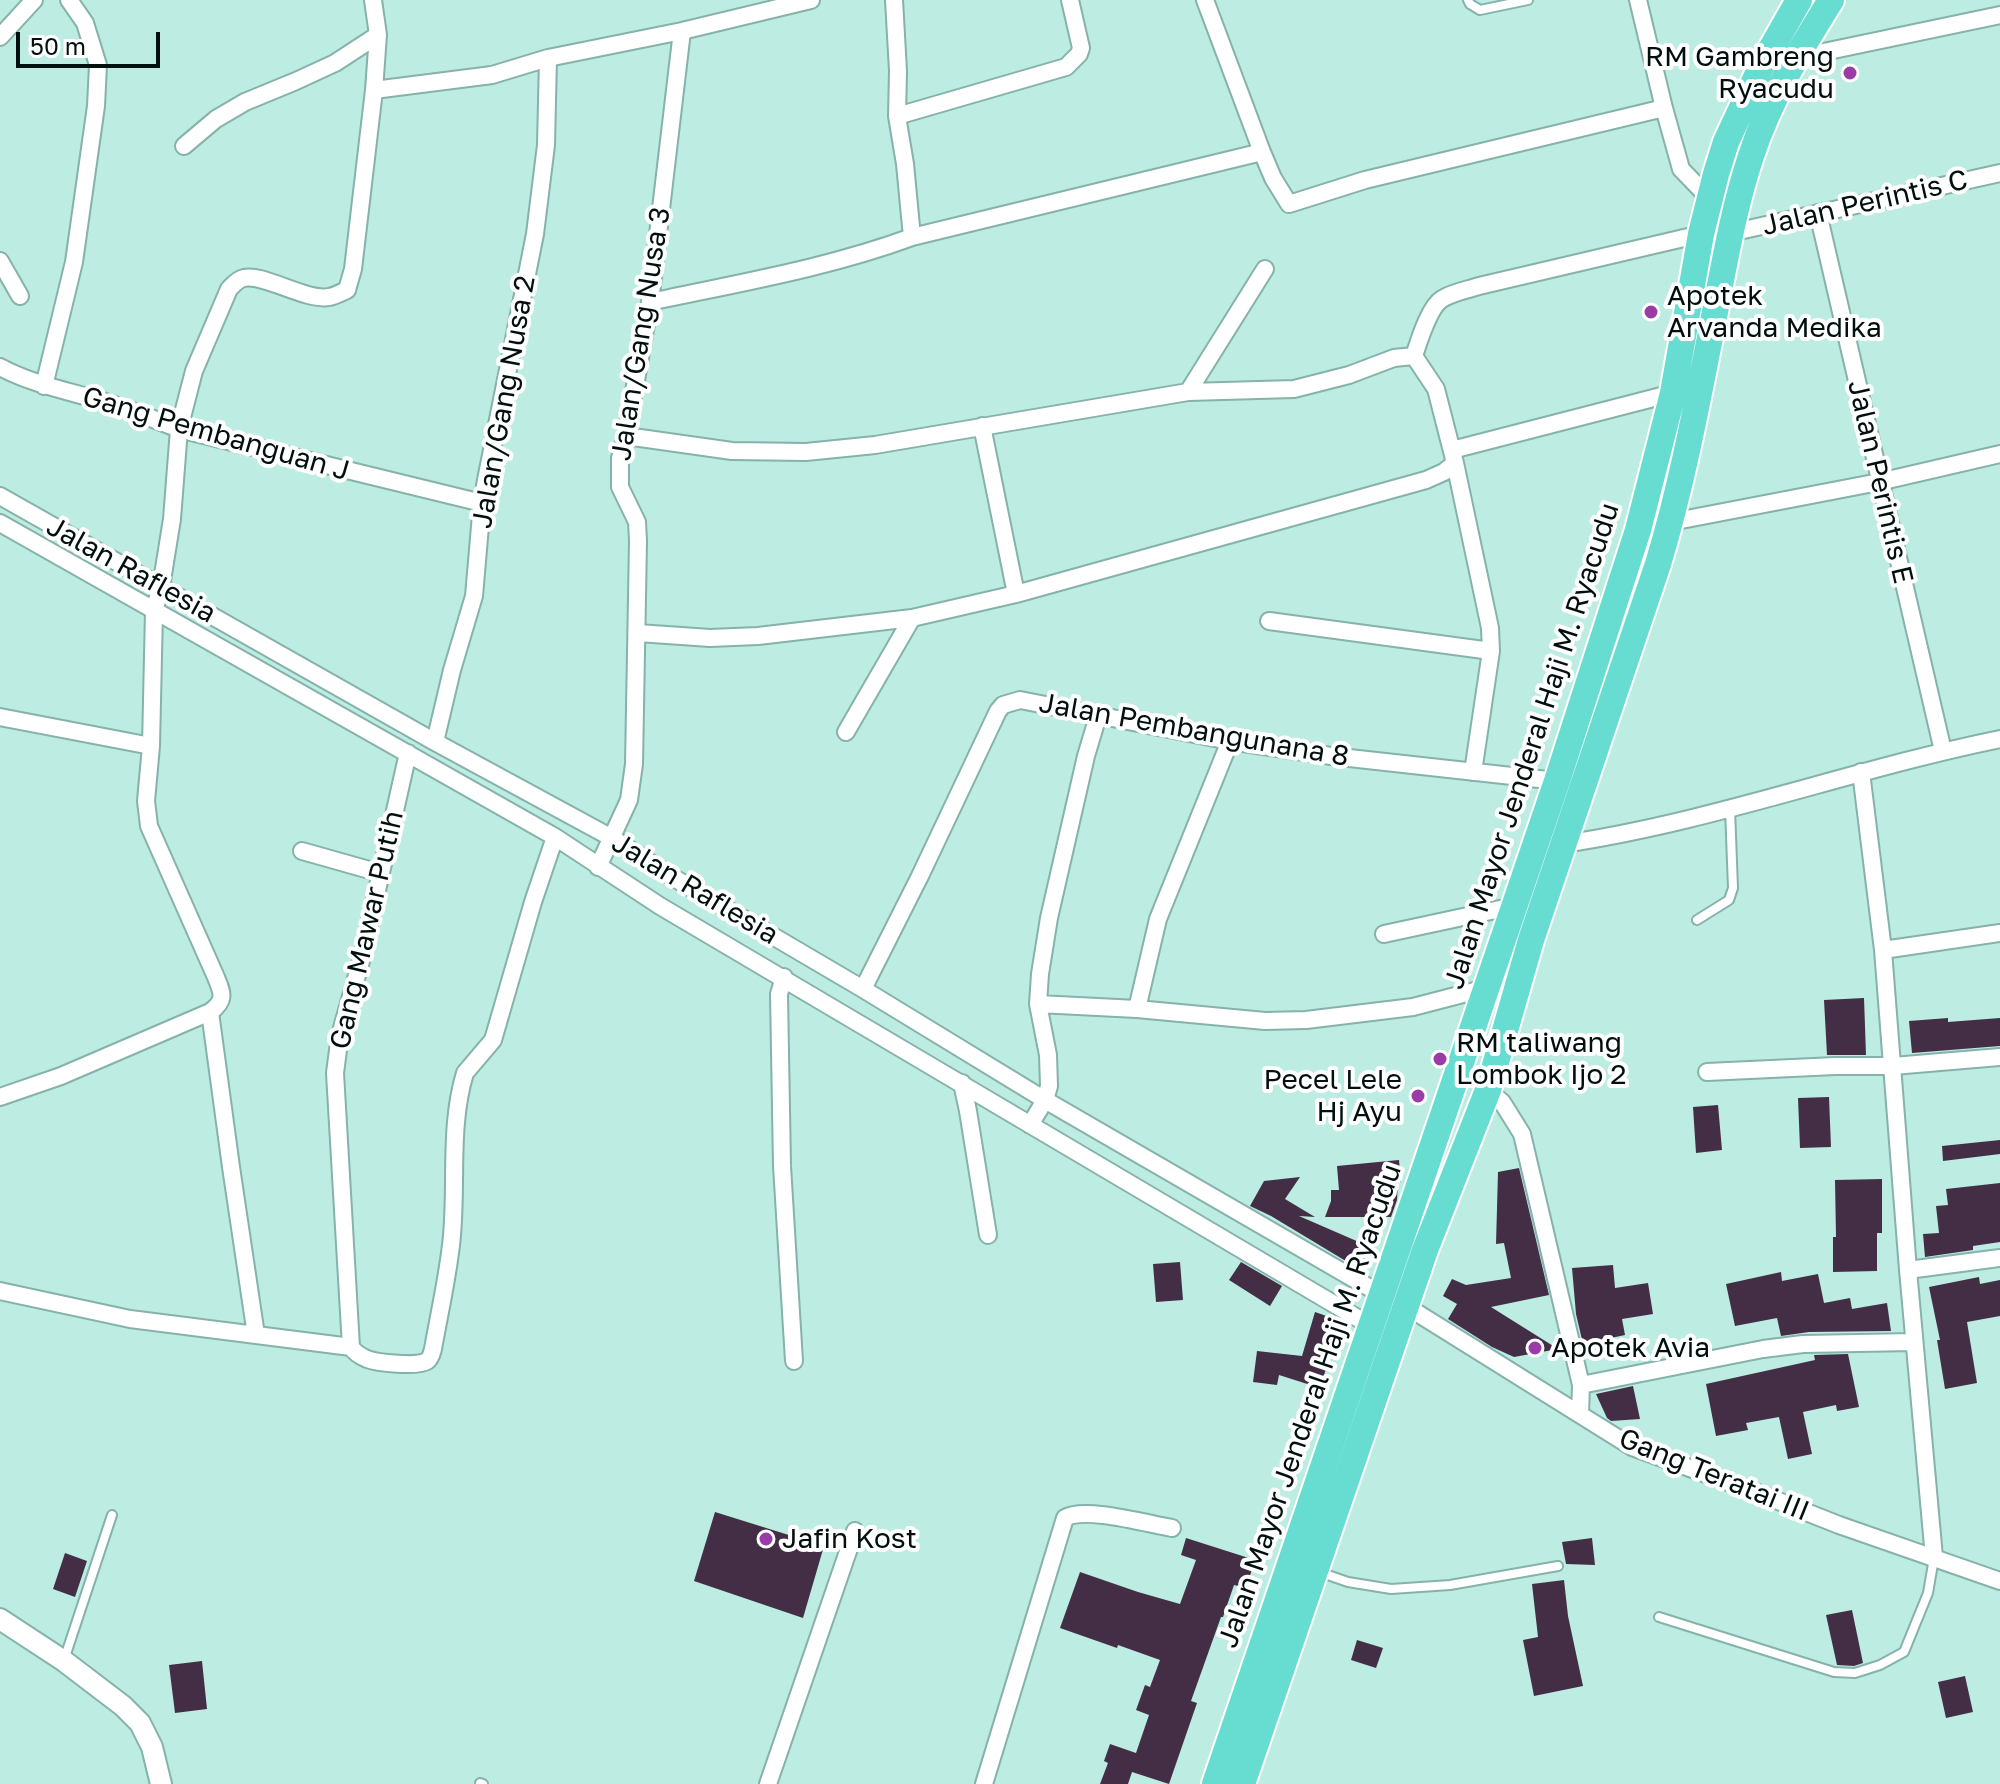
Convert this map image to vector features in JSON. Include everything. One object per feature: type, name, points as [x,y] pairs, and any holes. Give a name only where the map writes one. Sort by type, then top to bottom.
[{"type":"main road","name":"Jalan Mayor Jenderal Haji M. Ryacudu","points":[[1215,1784],[1387,1313],[1425,1250],[1488,1090],[1531,940],[1671,522],[1699,397],[1730,233],[1755,144],[1795,58],[1831,0]]},
{"type":"main road","name":"Jalan Mayor Jenderal Haji M. Ryacudu","points":[[1242,1784],[1314,1570],[1387,1313],[1488,983],[1638,530],[1673,393],[1709,198],[1734,122],[1791,5]]},
{"type":"main road","points":[[1514,906],[1522,913],[1531,912],[1547,871],[1561,851]]},
{"type":"main road","points":[[1488,983],[1500,967],[1514,929],[1524,928],[1531,940]]},
{"type":"street","points":[[0,37],[34,0]]},
{"type":"street","points":[[44,386],[74,262],[96,106],[98,65],[85,23],[69,0]]},
{"type":"street","points":[[0,1097],[61,1076],[210,1012],[222,1001],[221,990],[149,826],[146,801],[158,599],[172,519],[179,429],[194,371],[229,289],[236,282],[244,277],[257,278],[304,294],[329,297],[347,290],[353,269],[374,90],[378,35],[373,0]]},
{"type":"street","points":[[374,90],[492,75],[548,58],[682,31],[768,5],[811,0]]},
{"type":"street","points":[[894,0],[897,116],[912,237]]},
{"type":"street","points":[[897,116],[1066,67],[1081,48],[1070,0]]},
{"type":"street","points":[[1205,0],[1262,152],[1289,204],[1365,180],[1664,108]]},
{"type":"street","points":[[1638,0],[1681,169],[1709,198]]},
{"type":"street","points":[[1795,58],[2000,15]]},
{"type":"street","name":"Jalan/Gang Nusa 3","points":[[598,865],[629,800],[634,764],[638,541],[637,522],[620,487],[620,458],[650,302],[682,31]]},
{"type":"street","points":[[184,146],[216,119],[245,102],[335,63],[378,35]]},
{"type":"street","name":"Jalan/Gang Nusa 2","points":[[435,742],[474,596],[482,503],[535,234],[546,145],[548,58]]},
{"type":"street","points":[[650,302],[804,269],[912,237],[1262,152]]},
{"type":"street","name":"Jalan Perintis C","points":[[1730,233],[2000,173]]},
{"type":"street","name":"Jalan Perintis E","points":[[1818,213],[1943,751]]},
{"type":"street","points":[[1414,356],[1424,327],[1439,300],[1479,286],[1701,234]]},
{"type":"street","points":[[0,261],[20,296]]},
{"type":"street","points":[[1188,392],[1265,269]]},
{"type":"street","points":[[626,436],[732,451],[806,452],[875,445],[1188,392],[1294,389],[1349,375],[1394,358],[1414,356]]},
{"type":"street","points":[[1414,356],[1436,389],[1490,628],[1491,651],[1473,772]]},
{"type":"street","name":"Gang Pembanguan J","points":[[0,367],[44,386],[140,413],[179,429],[482,503]]},
{"type":"street","points":[[638,633],[710,638],[758,636],[912,618],[1016,594],[1426,480],[1444,472],[1453,457],[1673,393]]},
{"type":"street","points":[[982,426],[1016,594]]},
{"type":"street","points":[[1671,522],[1879,482],[2000,454]]},
{"type":"street","name":"Jalan Raflesia","points":[[0,496],[158,599],[408,753],[466,772],[611,841],[863,989],[1387,1313]]},
{"type":"street","name":"Jalan Raflesia","points":[[0,523],[158,599],[435,742],[466,772],[555,837],[660,906],[1031,1123],[1387,1313]]},
{"type":"street","points":[[846,732],[912,618]]},
{"type":"street","points":[[1269,621],[1491,651]]},
{"type":"street","name":"Jalan Pembangunana 8","points":[[863,989],[1003,705],[1020,700],[1230,741],[1331,756],[1557,781]]},
{"type":"street","points":[[1031,1123],[1044,1102],[1049,1086],[1048,1055],[1038,1004],[1049,918],[1098,716]]},
{"type":"street","points":[[0,717],[151,746]]},
{"type":"street","points":[[1561,851],[1943,751],[2000,739]]},
{"type":"street","points":[[1137,1009],[1158,919],[1230,741]]},
{"type":"street","name":"Gang Mawar Putih","points":[[351,1347],[335,1073],[340,1035],[361,961],[408,753]]},
{"type":"street","points":[[1861,772],[1883,950],[1934,1563]]},
{"type":"street","points":[[0,1291],[130,1319],[351,1347],[370,1361],[400,1364],[429,1359],[451,1245],[456,1117],[463,1080],[465,1073],[493,1040],[555,837]]},
{"type":"street","points":[[302,851],[380,873]]},
{"type":"street","points":[[1384,934],[1514,906]]},
{"type":"street","points":[[1883,950],[2000,933]]},
{"type":"street","points":[[784,977],[779,994],[782,1166],[794,1361]]},
{"type":"street","points":[[1038,1004],[1137,1009],[1265,1021],[1306,1020],[1413,1007],[1488,983]]},
{"type":"street","points":[[210,1012],[256,1335]]},
{"type":"street","points":[[1707,1072],[1893,1066],[2000,1057]]},
{"type":"street","points":[[962,1083],[988,1235]]},
{"type":"street","points":[[1488,1090],[1502,1102],[1522,1134],[1581,1385],[1580,1414]]},
{"type":"street","points":[[1908,1270],[2000,1258]]},
{"type":"street","name":"Gang Teratai III","points":[[1387,1313],[1580,1414],[1632,1447],[1934,1563],[2000,1581]]},
{"type":"street","points":[[1581,1385],[1763,1349],[1803,1344],[1914,1342]]},
{"type":"street","points":[[984,1784],[1065,1518],[1072,1513],[1087,1513],[1172,1528]]},
{"type":"street","points":[[768,1784],[855,1531]]},
{"type":"street","points":[[0,1619],[64,1661],[123,1706],[140,1723],[152,1747],[161,1784]]},
{"type":"lane","points":[[1468,0],[1480,10],[1528,0]]},
{"type":"lane","points":[[1697,920],[1729,900],[1733,888],[1730,808]]},
{"type":"lane","points":[[64,1661],[112,1515]]},
{"type":"lane","points":[[1659,1617],[1834,1672],[1855,1673],[1880,1665],[1904,1652],[1930,1586],[1934,1563]]},
{"type":"lane","points":[[1314,1570],[1348,1582],[1391,1589],[1450,1585],[1558,1566]]},
{"type":"building","points":[[1864,998],[1866,1055],[1827,1055],[1824,1000]]},
{"type":"building","points":[[1948,1018],[1948,1022],[2000,1018],[2000,1046],[1912,1053],[1909,1021]]},
{"type":"building","points":[[1829,1097],[1831,1147],[1800,1148],[1798,1098]]},
{"type":"building","points":[[1718,1105],[1722,1150],[1696,1153],[1693,1107]]},
{"type":"building","points":[[2000,1140],[2000,1154],[1943,1161],[1942,1146]]},
{"type":"building","points":[[1399,1160],[1401,1182],[1398,1182],[1397,1200],[1391,1217],[1325,1217],[1331,1190],[1339,1190],[1337,1166]]},
{"type":"building","points":[[1519,1168],[1549,1295],[1491,1307],[1558,1349],[1514,1357],[1448,1319],[1457,1304],[1443,1296],[1452,1279],[1466,1285],[1511,1278],[1504,1243],[1496,1244],[1498,1172]]},
{"type":"building","points":[[1300,1177],[1285,1199],[1315,1217],[1299,1216],[1375,1249],[1364,1272],[1250,1206],[1264,1181]]},
{"type":"building","points":[[1882,1179],[1882,1233],[1877,1233],[1877,1271],[1833,1272],[1835,1180]]},
{"type":"building","points":[[2000,1183],[2000,1242],[1973,1246],[1973,1250],[1925,1257],[1923,1234],[1939,1233],[1936,1206],[1948,1205],[1946,1189]]},
{"type":"building","points":[[1180,1262],[1183,1300],[1156,1302],[1153,1264]]},
{"type":"building","points":[[1241,1262],[1282,1286],[1270,1306],[1229,1280]]},
{"type":"building","points":[[1613,1265],[1615,1288],[1648,1283],[1653,1314],[1622,1319],[1625,1335],[1583,1344],[1576,1314],[1572,1268]]},
{"type":"building","points":[[1781,1272],[1782,1281],[1818,1274],[1824,1303],[1850,1298],[1852,1309],[1887,1303],[1891,1331],[1809,1332],[1781,1336],[1777,1318],[1735,1326],[1726,1284]]},
{"type":"building","points":[[1979,1277],[1980,1284],[2000,1280],[2000,1316],[1967,1322],[1977,1383],[1945,1389],[1937,1340],[1940,1340],[1929,1287]]},
{"type":"building","points":[[1315,1312],[1341,1321],[1320,1388],[1279,1375],[1277,1385],[1253,1382],[1257,1351],[1302,1356]]},
{"type":"building","points":[[1848,1354],[1859,1407],[1837,1411],[1836,1405],[1803,1412],[1812,1454],[1788,1459],[1779,1417],[1746,1423],[1748,1430],[1716,1436],[1706,1384],[1815,1360],[1814,1355]]},
{"type":"building","points":[[1633,1386],[1640,1419],[1611,1421],[1596,1394]]},
{"type":"building","points":[[715,1512],[824,1546],[803,1618],[694,1581]]},
{"type":"building","points":[[1186,1538],[1255,1560],[1246,1588],[1234,1585],[1221,1617],[1191,1701],[1197,1703],[1169,1784],[1132,1772],[1128,1784],[1100,1784],[1108,1763],[1104,1761],[1110,1744],[1136,1753],[1149,1715],[1136,1710],[1145,1685],[1150,1687],[1160,1660],[1060,1628],[1080,1572],[1180,1604],[1196,1560],[1181,1555]]},
{"type":"building","points":[[1592,1538],[1595,1565],[1566,1564],[1562,1542]]},
{"type":"building","points":[[65,1553],[87,1561],[75,1597],[53,1589]]},
{"type":"building","points":[[1564,1580],[1568,1616],[1583,1686],[1534,1696],[1523,1640],[1538,1637],[1532,1584]]},
{"type":"building","points":[[1852,1610],[1863,1663],[1837,1665],[1826,1615]]},
{"type":"building","points":[[1357,1640],[1383,1648],[1376,1668],[1351,1660]]},
{"type":"building","points":[[202,1661],[207,1709],[175,1713],[169,1665]]},
{"type":"building","points":[[1965,1676],[1973,1712],[1946,1718],[1938,1682]]},
{"type":"place","name":"RM Gambreng Ryacudu","points":[[1850,73]]},
{"type":"place","name":"Apotek Arvanda Medika","points":[[1651,312]]},
{"type":"place","name":"RM taliwang Lombok Ijo 2","points":[[1440,1059]]},
{"type":"place","name":"Pecel Lele Hj Ayu","points":[[1418,1096]]},
{"type":"place","name":"Apotek Avia","points":[[1535,1348]]},
{"type":"place","name":"Jafin Kost","points":[[766,1539]]}]
